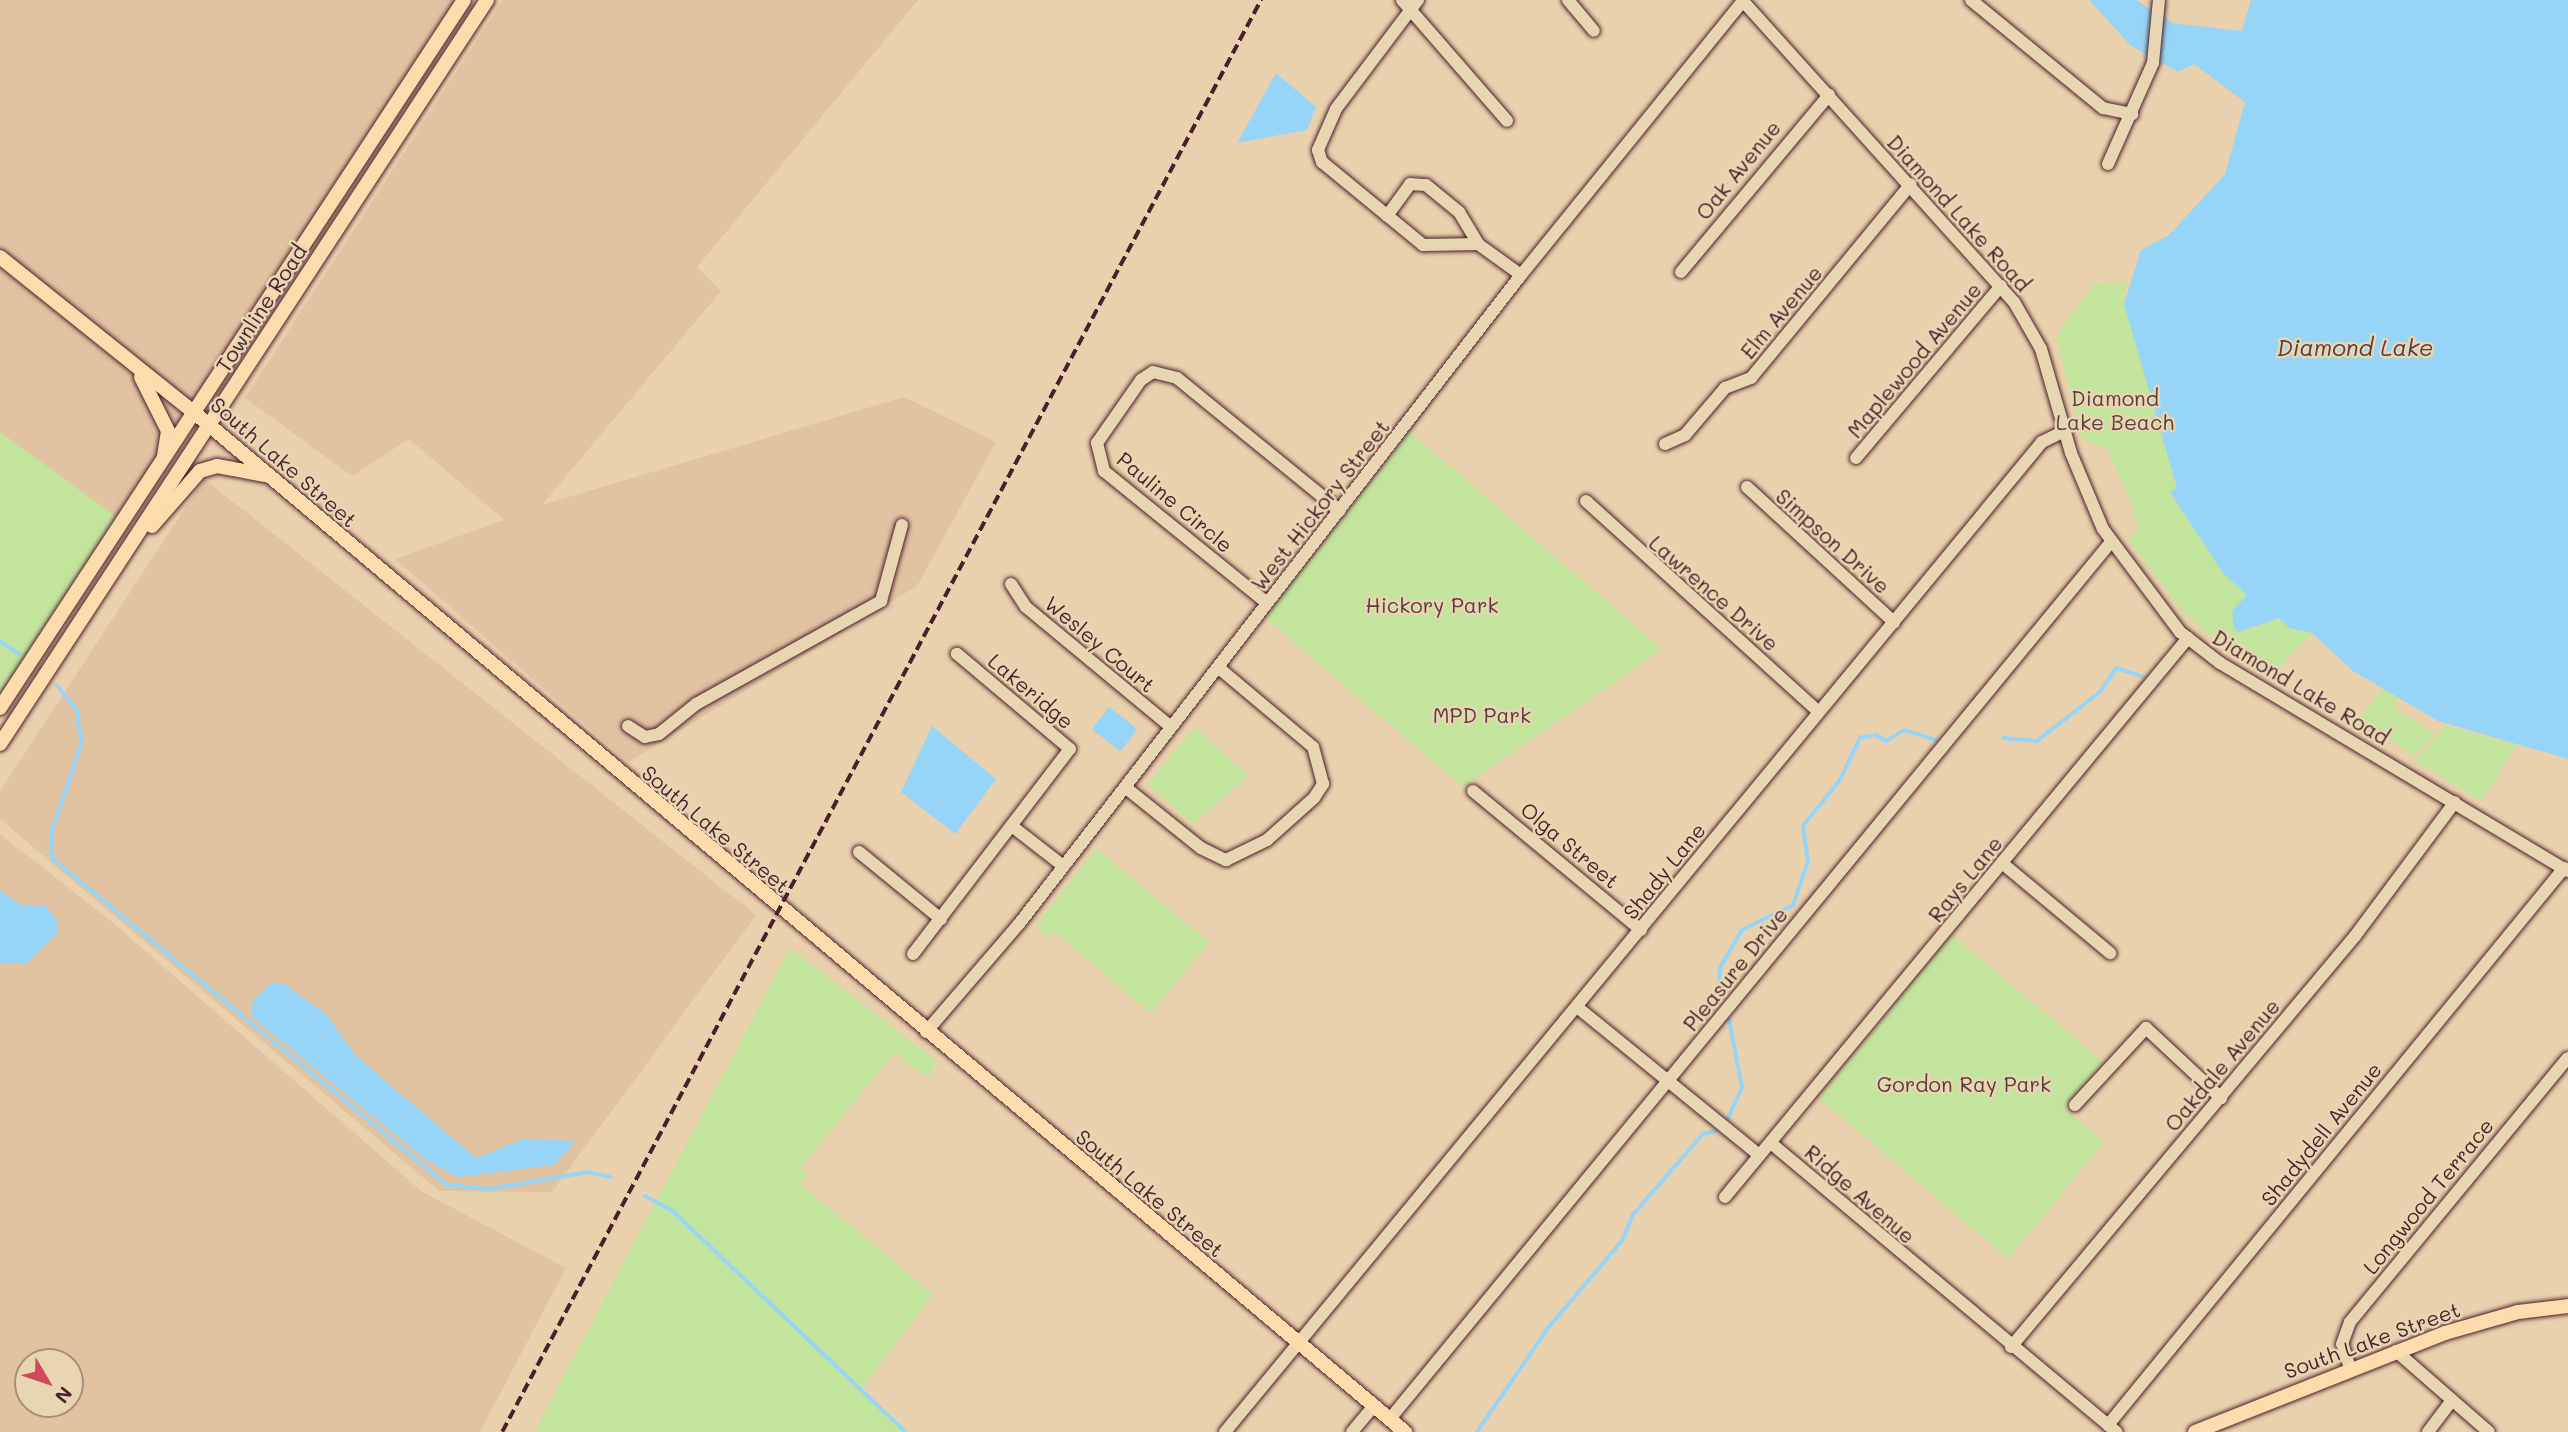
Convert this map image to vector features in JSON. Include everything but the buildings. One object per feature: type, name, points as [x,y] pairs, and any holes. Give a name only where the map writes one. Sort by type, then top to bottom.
[{"type":"main road","name":"Townline Road","points":[[0,708],[196,414],[464,0]]},
{"type":"main road","name":"Townline Road","points":[[0,744],[487,0]]},
{"type":"main road","name":"South Lake Street","points":[[0,257],[196,414],[926,1032],[1405,1432]]},
{"type":"main road","points":[[127,359],[162,413],[168,431],[162,465]]},
{"type":"main road","points":[[132,543],[200,471],[217,466],[267,476]]},
{"type":"main road","name":"South Lake Street","points":[[2195,1432],[2396,1351],[2518,1312],[2568,1306]]},
{"type":"street","points":[[1569,0],[1594,31]]},
{"type":"street","points":[[1971,0],[2103,108],[2132,114]]},
{"type":"street","name":"Diamond Lake Road","points":[[1742,1],[2001,286],[2042,349],[2086,495],[2111,542],[2141,587],[2188,638],[2566,870]]},
{"type":"street","name":"West Hickory Street","points":[[926,1032],[1125,787],[1521,275],[1742,1]]},
{"type":"street","points":[[1478,244],[1428,248],[1322,162],[1318,150],[1336,109],[1410,3],[1507,121]]},
{"type":"street","points":[[2108,164],[2153,63],[2160,4]]},
{"type":"street","name":"Oak Avenue","points":[[1681,272],[1829,95]]},
{"type":"street","points":[[1387,216],[1410,184],[1426,185],[1459,212],[1478,244],[1521,275]]},
{"type":"street","name":"Elm Avenue","points":[[1665,444],[1685,435],[1725,388],[1751,378],[1911,184]]},
{"type":"street","name":"Maplewood Avenue","points":[[1856,458],[2001,286]]},
{"type":"street","name":"Pauline Circle","points":[[1267,603],[1098,460],[1097,443],[1141,380],[1153,372],[1177,378],[1340,511]]},
{"type":"street","name":"Shady Lane","points":[[1225,1432],[2042,442],[2065,431]]},
{"type":"street","name":"Simpson Drive","points":[[1747,487],[1894,622]]},
{"type":"street","name":"Lawrence Drive","points":[[1586,501],[1819,712]]},
{"type":"street","points":[[628,726],[645,737],[659,734],[696,704],[881,601],[902,525]]},
{"type":"street","name":"Pleasure Drive","points":[[1389,1420],[2111,542]]},
{"type":"street","name":"Wesley Court","points":[[1011,584],[1026,607],[1171,727]]},
{"type":"street","name":"Rays Lane","points":[[1772,1144],[2188,638]]},
{"type":"street","name":"Lakeridge","points":[[914,954],[1070,749],[957,654]]},
{"type":"street","points":[[1125,787],[1201,848],[1226,860],[1267,840],[1314,798],[1323,784],[1313,747],[1219,668]]},
{"type":"street","name":"Olga Street","points":[[1474,790],[1641,930]]},
{"type":"street","name":"Oakdale Avenue","points":[[2011,1347],[2221,1098],[2455,803]]},
{"type":"street","points":[[1013,827],[1062,865]]},
{"type":"street","points":[[859,852],[941,919]]},
{"type":"street","points":[[2002,863],[2110,953]]},
{"type":"street","name":"Shadydell Avenue","points":[[2112,1429],[2566,870]]},
{"type":"street","points":[[1577,1007],[1759,1155]]},
{"type":"street","points":[[2075,1105],[2124,1048],[2146,1028],[2221,1098]]},
{"type":"street","name":"Longwood Terrace","points":[[2350,1368],[2342,1343],[2350,1322],[2568,1058]]},
{"type":"street","points":[[1725,1197],[1759,1155],[1772,1144]]},
{"type":"street","name":"Ridge Avenue","points":[[1772,1144],[2112,1429]]},
{"type":"street","points":[[2396,1351],[2489,1432]]},
{"type":"street","points":[[2428,1432],[2452,1400]]},
{"type":"street","points":[[1352,1432],[1373,1407]]},
{"type":"shaded area","points":[[0,0],[456,0],[116,517],[0,432]]},
{"type":"shaded area","points":[[503,0],[918,0],[697,267],[721,291],[542,505],[904,397],[996,442],[917,586],[628,762],[395,559],[504,520],[409,439],[352,476],[245,398]]},
{"type":"shaded area","points":[[204,479],[756,915],[552,1192],[439,1191],[0,819],[0,791]]},
{"type":"shaded area","points":[[0,834],[112,922],[421,1191],[566,1268],[480,1432],[0,1432]]},
{"type":"green space","name":"Diamond Lake Beach","points":[[2126,282],[2124,304],[2177,488],[2171,492],[2223,573],[2247,595],[2238,632],[2279,617],[2289,628],[2312,633],[2271,677],[2213,640],[2179,607],[2129,541],[2138,529],[2134,510],[2108,450],[2081,438],[2056,336],[2094,284]]},
{"type":"green space","points":[[0,432],[116,517],[0,695]]},
{"type":"green space","name":"Hickory Park","points":[[1410,432],[1662,649],[1463,787],[1265,618]]},
{"type":"green space","points":[[2383,690],[2398,698],[2394,708],[2435,733],[2415,756],[2372,729],[2367,736],[2359,730],[2358,719]]},
{"type":"green space","points":[[2445,725],[2517,745],[2481,801],[2415,761]]},
{"type":"green space","points":[[1195,727],[1249,776],[1193,824],[1147,784]]},
{"type":"green space","points":[[1096,848],[1209,942],[1151,1013],[1056,933],[1046,936],[1035,927]]},
{"type":"green space","name":"Gordon Ray Park","points":[[1952,935],[2102,1061],[2065,1108],[2104,1142],[2008,1259],[1819,1098]]},
{"type":"green space","points":[[790,948],[935,1060],[931,1075],[921,1074],[895,1052],[800,1168],[807,1174],[800,1184],[933,1294],[861,1390],[906,1432],[534,1432]]},
{"type":"water","name":"Diamond Lake","points":[[2089,0],[2136,0],[2173,23],[2242,31],[2251,0],[2568,0],[2568,759],[2438,721],[2353,671],[2312,633],[2289,628],[2279,618],[2238,632],[2234,628],[2232,611],[2247,595],[2223,573],[2170,492],[2177,488],[2124,304],[2141,250],[2169,235],[2225,174],[2245,102],[2194,64],[2178,72],[2130,45]]},
{"type":"water","points":[[1276,73],[1316,107],[1307,130],[1237,143]]},
{"type":"water","points":[[1109,707],[1137,729],[1120,751],[1092,729]]},
{"type":"water","points":[[932,726],[996,779],[955,834],[901,792]]},
{"type":"water","points":[[0,891],[21,905],[46,906],[58,922],[57,933],[27,963],[0,964]]},
{"type":"water","points":[[269,984],[284,984],[326,1014],[356,1056],[476,1158],[523,1139],[576,1141],[553,1165],[458,1177],[427,1161],[251,1016],[251,1004]]},
{"type":"waterway","points":[[0,641],[19,654]]},
{"type":"waterway","points":[[2003,738],[2037,741],[2100,692],[2116,668],[2143,676]]},
{"type":"waterway","points":[[57,685],[77,710],[82,743],[52,832],[52,858],[447,1185],[489,1189],[588,1172],[610,1177]]},
{"type":"waterway","points":[[1718,1006],[1720,968],[1742,930],[1793,905],[1808,862],[1803,826],[1840,780],[1860,738],[1876,735],[1886,741],[1904,730],[1937,740]]},
{"type":"waterway","points":[[1728,1118],[1742,1088],[1729,1020]]},
{"type":"waterway","points":[[1477,1432],[1549,1327],[1622,1241],[1633,1215],[1703,1134],[1716,1131]]},
{"type":"waterway","points":[[645,1196],[673,1211],[906,1432]]},
{"type":"railway","points":[[502,1432],[1261,0]]},
{"type":"park label","name":"MPD Park","points":[[1482,715]]}]
